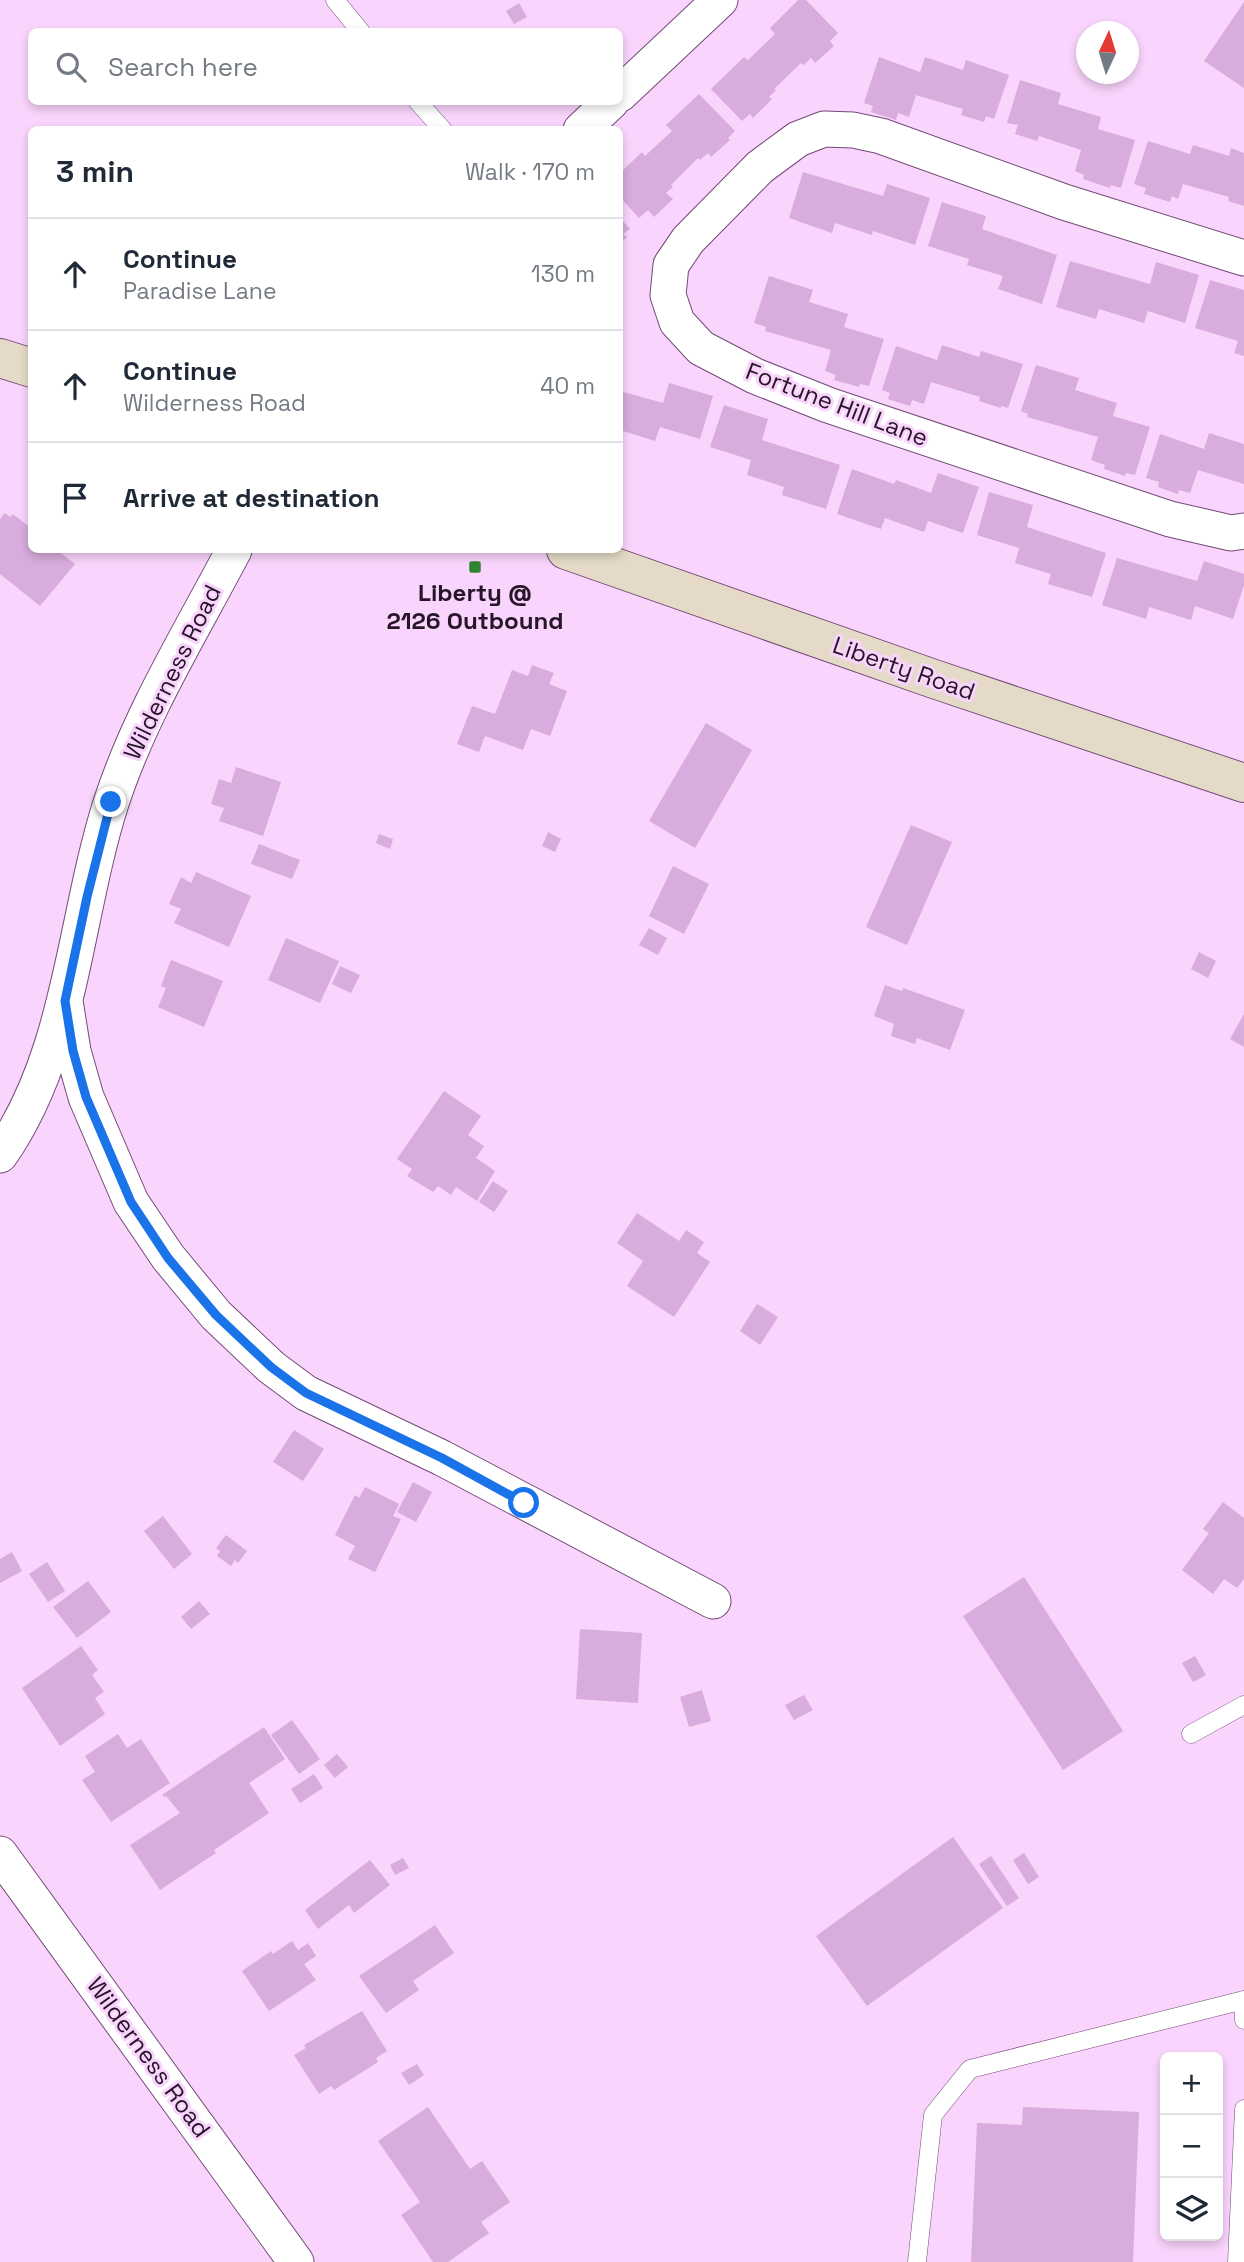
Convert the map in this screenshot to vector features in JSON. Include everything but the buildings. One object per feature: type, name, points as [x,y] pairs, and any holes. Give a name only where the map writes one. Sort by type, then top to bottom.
[{"type":"main road","points":[[0,358],[28,367]]},
{"type":"main road","name":"Liberty Road","points":[[575,553],[1244,783]]},
{"type":"street","points":[[623,91],[720,0]]},
{"type":"street","points":[[585,126],[608,105]]},
{"type":"street","name":"Fortune Hill Lane","points":[[1244,258],[1064,202],[881,136],[853,130],[824,130],[798,139],[761,167],[688,240],[671,265],[668,295],[677,322],[701,348],[755,376],[828,405],[1170,519],[1231,533],[1244,531]]},
{"type":"street","name":"Wilderness Road","points":[[0,1155],[10,1141],[37,1085],[51,1049],[65,1001],[111,802],[153,704],[232,553]]},
{"type":"street","points":[[65,1001],[73,1051],[86,1097],[131,1202],[168,1258],[216,1315],[271,1367],[306,1393],[442,1458],[713,1601]]},
{"type":"street","name":"Wilderness Road","points":[[0,1854],[296,2262]]},
{"type":"lane","points":[[335,0],[358,28]]},
{"type":"lane","points":[[421,105],[439,126]]},
{"type":"lane","points":[[1191,1734],[1244,1705]]},
{"type":"lane","points":[[917,2262],[933,2115],[970,2069],[1243,2000],[1244,2020]]},
{"type":"lane","points":[[1237,2262],[1244,2109]]},
{"type":"place","name":"Liberty @ 2126 Outbound","points":[[475,567]]},
{"type":"route","points":[[111,802],[65,1001],[73,1051],[86,1097],[131,1202],[168,1258],[216,1315],[271,1367],[306,1393],[442,1458],[524,1503]]}]
